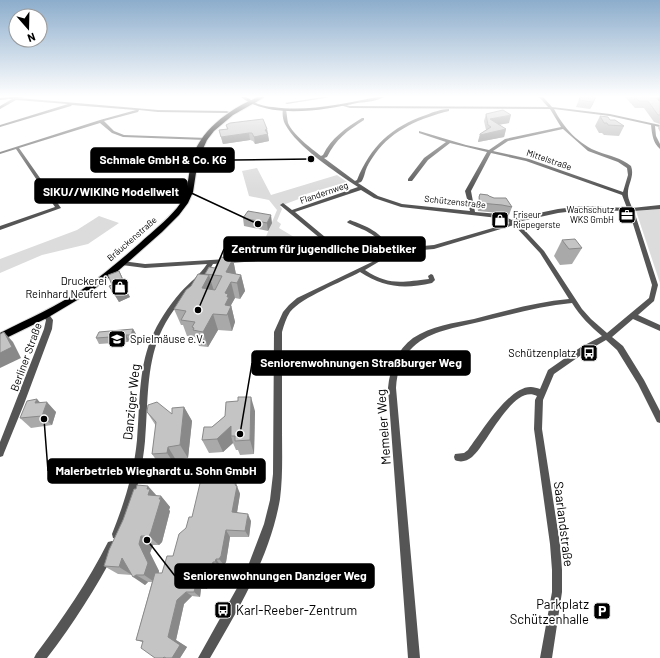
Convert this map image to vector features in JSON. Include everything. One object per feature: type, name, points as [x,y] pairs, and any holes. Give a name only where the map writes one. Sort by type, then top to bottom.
[{"type":"main road","name":"Bräuckenstraße","points":[[0,337],[46,315],[86,291],[122,263],[159,230],[183,204],[191,188],[196,158],[206,139],[217,128]]},
{"type":"street","points":[[0,153],[78,128]]},
{"type":"street","points":[[109,128],[114,132],[123,136],[206,139]]},
{"type":"street","name":"Schützenstraße","points":[[290,128],[303,144],[320,158],[376,197],[401,205],[473,213],[506,218],[514,222]]},
{"type":"street","points":[[320,158],[325,156],[329,147],[337,137],[350,128]]},
{"type":"street","points":[[354,183],[359,181],[372,154],[390,135],[402,128]]},
{"type":"street","points":[[473,213],[468,191],[490,152],[507,140],[564,128],[587,148],[627,165],[630,169],[630,179],[624,194]]},
{"type":"street","points":[[653,128],[654,136],[660,148]]},
{"type":"street","name":"Mittelstraße","points":[[420,132],[490,152],[527,160],[624,194]]},
{"type":"street","points":[[410,180],[426,159],[450,141]]},
{"type":"street","points":[[0,228],[58,208],[17,148]]},
{"type":"street","name":"Flandernweg","points":[[291,212],[361,188]]},
{"type":"street","name":"Saarlandstraße","points":[[546,658],[557,592],[557,570],[554,533],[538,429],[539,400],[551,372],[587,347],[608,336],[652,299],[656,289],[631,209],[624,194]]},
{"type":"street","points":[[283,205],[329,243],[332,254]]},
{"type":"street","points":[[122,263],[145,266],[434,247],[513,224],[515,220],[572,209],[631,209],[660,207]]},
{"type":"street","points":[[204,658],[255,563],[268,531],[274,504],[278,474],[278,332],[282,318],[298,300],[361,270],[378,260],[385,251],[384,240],[380,236],[350,222]]},
{"type":"street","points":[[514,222],[542,252],[573,301],[586,318],[608,336],[624,354],[657,406],[660,419]]},
{"type":"street","name":"Danziger Weg","points":[[40,658],[70,617],[95,578],[114,542],[126,512],[136,476],[141,440],[146,372],[154,340],[179,298],[206,270],[211,262]]},
{"type":"street","points":[[361,270],[380,282],[390,285],[430,282],[432,280],[431,276]]},
{"type":"street","name":"Memeler Weg","points":[[414,658],[392,388],[394,371],[397,362],[402,354],[416,340],[439,329],[538,305],[573,301]]},
{"type":"street","name":"Berliner Straße","points":[[0,453],[48,329],[50,320],[46,315]]},
{"type":"street","points":[[632,315],[660,328]]},
{"type":"street","points":[[458,457],[465,457],[472,453],[508,403],[528,390],[533,390],[541,394]]},
{"type":"shaded area","points":[[257,168],[271,195],[337,175],[347,182],[306,194],[307,196],[280,206],[282,209],[277,221],[281,224],[279,228],[294,237],[289,239],[289,245],[282,245],[265,239],[277,210],[269,200],[249,196],[242,171]]},
{"type":"shaded area","points":[[660,209],[660,283],[636,211]]},
{"type":"shaded area","points":[[99,216],[119,223],[88,244],[42,255],[0,273],[0,259],[77,230]]},
{"type":"building","points":[[227,128],[266,128],[265,130],[268,134],[254,137],[252,133],[249,133],[221,137],[219,130],[228,129]]},
{"type":"building","points":[[490,128],[506,129],[480,135]]},
{"type":"building","points":[[480,194],[488,195],[494,198],[506,198],[512,207],[480,203]]},
{"type":"building","points":[[248,211],[271,215],[267,223],[243,218]]},
{"type":"building","points":[[575,239],[582,248],[569,249],[562,240]]},
{"type":"building","points":[[221,257],[233,259],[226,272],[241,275],[237,283],[231,282],[225,293],[228,294],[227,297],[229,297],[225,305],[231,306],[227,315],[213,314],[203,332],[193,330],[194,328],[192,327],[195,322],[181,320],[186,311],[174,309],[198,274],[209,275],[202,288],[215,290],[222,276],[205,274],[209,267],[215,268]]},
{"type":"building","points":[[119,271],[122,278],[119,279],[125,287],[113,292],[109,286],[112,285],[108,275]]},
{"type":"building","points":[[133,329],[131,335],[96,338],[99,332]]},
{"type":"building","points":[[4,332],[12,347],[0,353],[0,334]]},
{"type":"building","points":[[238,397],[251,397],[250,440],[235,441],[235,436],[231,436],[231,426],[217,439],[202,440],[204,427],[212,427],[225,416],[226,402],[238,401]]},
{"type":"building","points":[[37,399],[35,403],[47,402],[42,416],[20,418],[27,401]]},
{"type":"building","points":[[157,402],[172,414],[172,408],[184,407],[180,445],[168,447],[167,453],[152,454],[156,422],[147,412],[148,405]]},
{"type":"building","points":[[212,467],[225,468],[223,476],[226,476],[225,482],[236,483],[235,485],[237,486],[232,512],[248,514],[245,531],[226,530],[221,556],[213,562],[210,572],[204,572],[201,585],[196,584],[194,592],[186,592],[177,600],[168,637],[180,645],[172,658],[155,658],[141,648],[143,641],[136,640],[155,573],[162,573],[167,556],[173,556],[179,534],[186,528],[189,517],[192,517],[202,475]]},
{"type":"building","points":[[137,485],[148,486],[147,489],[150,489],[148,495],[161,496],[159,499],[161,499],[151,532],[149,536],[141,536],[139,544],[148,563],[144,575],[136,575],[133,577],[122,558],[119,567],[104,566],[109,550]]},
{"type":"place","name":"Schmale GmbH & Co. KG","points":[[311,159]]},
{"type":"place","name":"Wachschutz WKS GmbH","points":[[627,215]]},
{"type":"place","name":"Friseur Riepegerste","points":[[500,220]]},
{"type":"place","name":"SIKU//WIKING Modellwelt","points":[[258,224]]},
{"type":"place","name":"Druckerei Reinhard Neufert","points":[[120,287]]},
{"type":"place","name":"Zentrum für jugendliche Diabetiker","points":[[198,310]]},
{"type":"place","name":"Spielmäuse e.V.","points":[[117,339]]},
{"type":"place","name":"Schützenplatz","points":[[589,353]]},
{"type":"place","name":"Malerbetrieb Wieghardt u. Sohn GmbH","points":[[44,419]]},
{"type":"place","name":"Seniorenwohnungen Straßburger Weg","points":[[240,434]]},
{"type":"place","name":"Seniorenwohnungen Danziger Weg","points":[[147,540]]},
{"type":"place","name":"Karl-Reeber-Zentrum","points":[[223,610]]},
{"type":"place","name":"Parkplatz Schützenhalle","points":[[602,611]]}]
